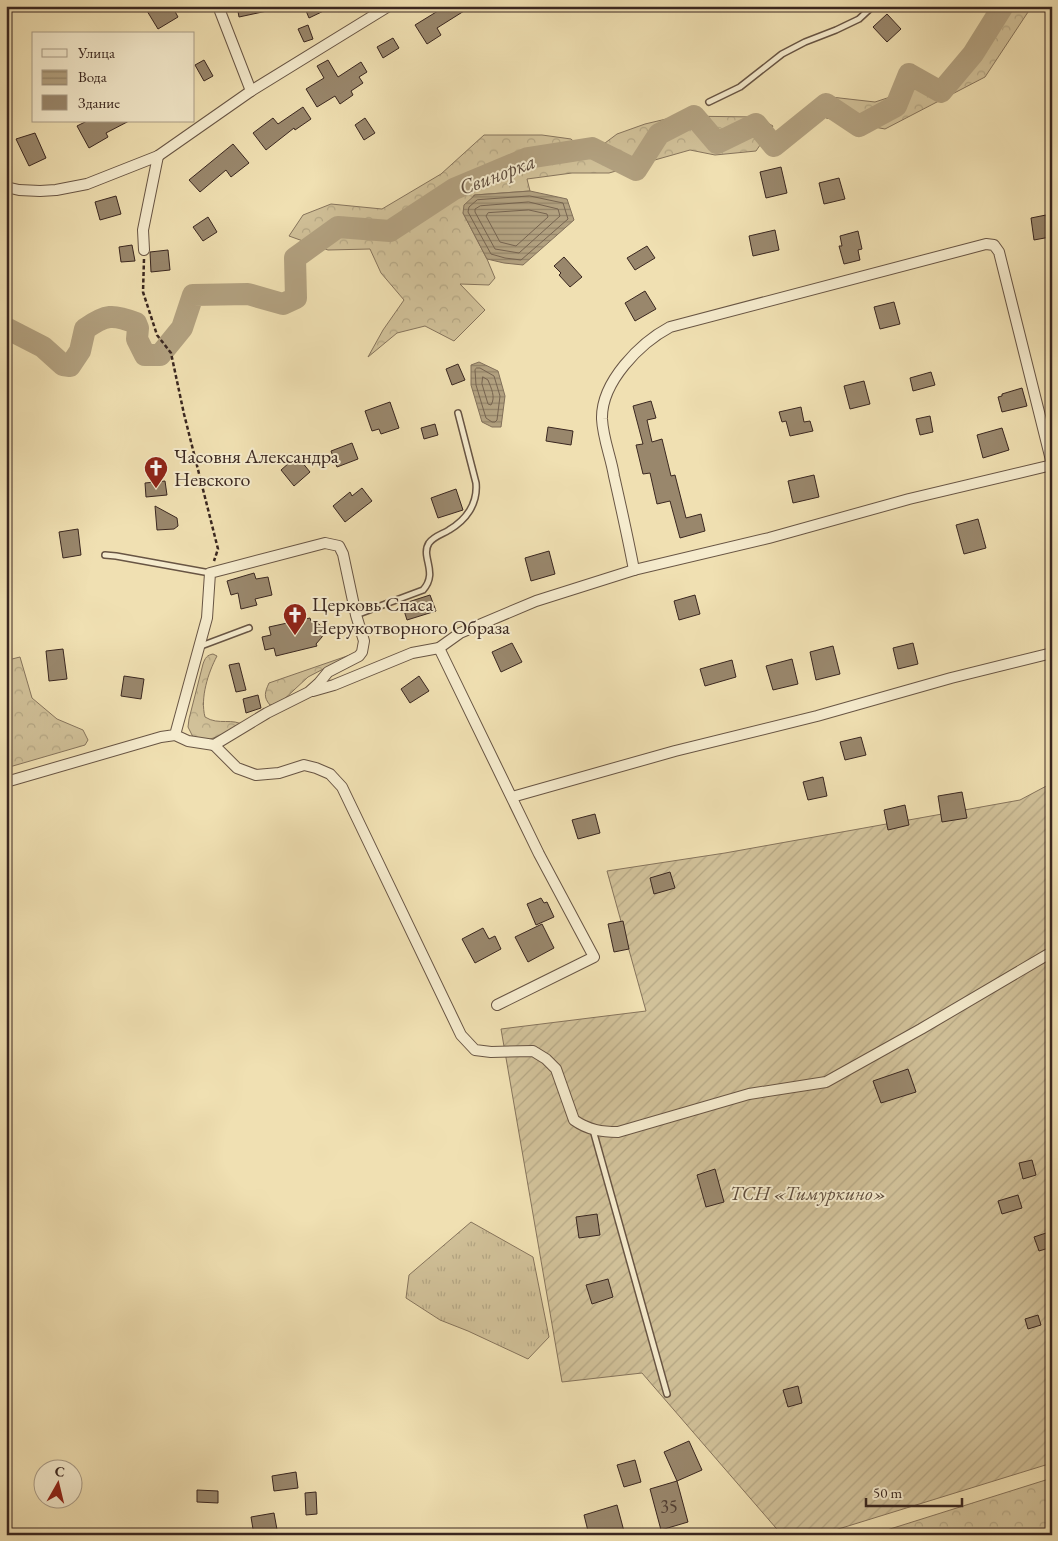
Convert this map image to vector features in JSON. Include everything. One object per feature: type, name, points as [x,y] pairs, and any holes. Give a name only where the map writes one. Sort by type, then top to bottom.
[{"type":"street","points":[[218,6],[251,91]]},
{"type":"street","points":[[6,187],[40,192],[79,186],[158,156],[251,91],[389,6]]},
{"type":"street","points":[[144,250],[143,230],[158,156]]},
{"type":"street","points":[[214,745],[267,713],[309,692],[334,685],[412,653],[439,648],[460,634],[536,601],[634,570],[769,538],[909,499],[1052,464],[999,252],[994,245],[986,244],[670,327],[646,343],[624,365],[610,388],[602,417],[634,570]]},
{"type":"street","points":[[175,735],[207,618],[210,573],[325,543],[333,544],[339,546],[343,554],[356,615],[364,641],[362,652],[359,656],[328,672],[309,692]]},
{"type":"street","points":[[439,648],[539,854],[594,958],[497,1005]]},
{"type":"street","points":[[512,797],[675,751],[817,716],[951,678],[1052,654]]},
{"type":"street","points":[[6,782],[152,739],[175,735],[188,741],[214,745],[237,768],[256,775],[279,773],[304,766],[316,768],[330,774],[342,787],[462,1035],[474,1050],[532,1052],[546,1059],[556,1070],[574,1120],[601,1132],[618,1132],[750,1094],[826,1082],[916,1032],[1052,952]]},
{"type":"lane","points":[[709,102],[740,87],[782,54],[858,19],[872,6]]},
{"type":"lane","points":[[356,615],[423,590],[430,576],[427,554],[428,544],[462,520],[473,506],[477,492],[476,483],[458,413]]},
{"type":"lane","points":[[105,555],[210,573]]},
{"type":"lane","points":[[200,646],[249,628]]},
{"type":"lane","points":[[592,1129],[667,1394]]},
{"type":"path","points":[[144,250],[143,292],[157,335],[171,353],[184,414],[218,549],[210,573]]},
{"type":"green space","points":[[995,6],[1032,6],[985,77],[885,129],[826,118],[831,97],[875,102],[936,82],[964,51]]},
{"type":"green space","points":[[679,116],[757,117],[773,126],[756,151],[715,155],[690,150],[609,173],[572,173],[527,179],[530,191],[474,195],[463,213],[495,278],[489,285],[460,284],[485,310],[454,341],[425,326],[397,333],[368,357],[383,330],[404,300],[381,273],[370,249],[328,250],[289,236],[303,215],[331,204],[382,209],[441,174],[484,135],[542,135],[571,139],[589,155],[617,134],[645,124]]},
{"type":"green space","points":[[213,654],[217,656],[204,694],[205,717],[215,721],[240,723],[245,726],[208,740],[193,737],[188,727],[203,664],[206,657]]},
{"type":"green space","points":[[350,655],[308,677],[280,703],[270,705],[266,699],[265,694],[269,683]]},
{"type":"green space","points":[[20,657],[32,698],[57,719],[83,730],[88,740],[85,745],[6,768],[6,665],[12,659]]},
{"type":"green space","name":"ТСН «Тимуркино»","points":[[1052,783],[1052,1463],[819,1535],[782,1535],[642,1373],[562,1382],[501,1029],[646,1011],[607,871],[725,853],[1020,800]]},
{"type":"green space","points":[[471,1222],[533,1257],[549,1337],[528,1359],[440,1320],[406,1298],[409,1275]]},
{"type":"green space","points":[[1052,1478],[1052,1535],[871,1535]]},
{"type":"water","points":[[530,191],[567,199],[574,220],[523,265],[487,259],[463,213],[464,205],[475,195]]},
{"type":"water","points":[[479,362],[498,371],[505,396],[501,427],[492,427],[482,422],[471,385],[471,365]]},
{"type":"building","points":[[144,6],[172,6],[178,17],[158,29]]},
{"type":"building","points":[[237,6],[267,6],[267,11],[239,17]]},
{"type":"building","points":[[304,6],[334,6],[309,18]]},
{"type":"building","points":[[446,6],[472,6],[437,28],[441,35],[427,44],[415,25]]},
{"type":"building","points":[[887,14],[901,29],[887,42],[873,27]]},
{"type":"building","points":[[308,25],[313,39],[304,42],[298,29]]},
{"type":"building","points":[[393,38],[399,48],[383,58],[377,47]]},
{"type":"building","points":[[204,60],[213,76],[204,81],[195,65]]},
{"type":"building","points":[[328,60],[338,77],[361,62],[367,72],[359,77],[363,83],[351,91],[353,95],[340,104],[335,96],[317,107],[306,89],[324,78],[317,66]]},
{"type":"building","points":[[303,107],[311,119],[295,130],[294,128],[266,150],[253,133],[273,118],[278,124]]},
{"type":"building","points":[[365,118],[375,133],[364,140],[355,125]]},
{"type":"building","points":[[85,122],[127,122],[106,133],[108,137],[89,148],[77,126]]},
{"type":"building","points":[[35,133],[46,158],[29,166],[16,139]]},
{"type":"building","points":[[233,144],[249,163],[231,177],[226,170],[200,192],[189,180]]},
{"type":"building","points":[[781,167],[787,193],[766,198],[760,172]]},
{"type":"building","points":[[839,178],[845,199],[824,204],[819,183]]},
{"type":"building","points":[[116,196],[121,214],[100,220],[95,202]]},
{"type":"building","points":[[1046,215],[1050,237],[1034,240],[1031,218]]},
{"type":"building","points":[[208,217],[217,232],[203,241],[193,227]]},
{"type":"building","points":[[775,230],[779,250],[753,256],[749,236]]},
{"type":"building","points":[[858,231],[862,249],[858,250],[860,260],[844,264],[839,246],[842,246],[840,236]]},
{"type":"building","points":[[132,245],[135,261],[121,262],[119,247]]},
{"type":"building","points":[[647,246],[655,258],[635,270],[627,258]]},
{"type":"building","points":[[168,250],[170,270],[151,272],[150,252]]},
{"type":"building","points":[[564,257],[582,277],[570,287],[554,266]]},
{"type":"building","points":[[645,291],[656,309],[635,321],[625,303]]},
{"type":"building","points":[[894,302],[900,324],[880,329],[874,307]]},
{"type":"building","points":[[458,364],[465,380],[452,385],[446,369]]},
{"type":"building","points":[[931,372],[935,385],[913,391],[910,378]]},
{"type":"building","points":[[864,381],[870,404],[850,409],[844,386]]},
{"type":"building","points":[[1022,388],[1027,406],[1002,412],[998,397]]},
{"type":"building","points":[[651,401],[656,418],[647,420],[652,442],[662,439],[671,476],[675,475],[686,518],[701,514],[705,531],[680,538],[670,501],[657,504],[650,473],[643,474],[636,445],[643,444],[633,406]]},
{"type":"building","points":[[390,402],[399,428],[381,434],[379,429],[372,431],[365,411]]},
{"type":"building","points":[[801,407],[804,422],[810,421],[813,431],[790,436],[786,421],[782,422],[779,412]]},
{"type":"building","points":[[930,416],[933,432],[920,435],[916,419]]},
{"type":"building","points":[[435,424],[438,435],[424,439],[421,428]]},
{"type":"building","points":[[548,427],[573,431],[571,445],[546,441]]},
{"type":"building","points":[[1002,428],[1009,450],[983,458],[977,435]]},
{"type":"building","points":[[352,443],[358,459],[337,467],[331,451]]},
{"type":"building","points":[[297,456],[310,472],[294,486],[281,470]]},
{"type":"building","points":[[814,475],[819,497],[793,503],[788,481]]},
{"type":"building","name":"Часовня Александра Невского","points":[[165,481],[167,495],[146,497],[145,483]]},
{"type":"building","points":[[362,488],[372,501],[345,522],[333,506],[350,492],[352,496]]},
{"type":"building","points":[[456,489],[463,510],[438,518],[431,498]]},
{"type":"building","points":[[155,506],[177,518],[178,526],[174,529],[157,530]]},
{"type":"building","points":[[978,519],[986,548],[964,554],[956,525]]},
{"type":"building","points":[[78,529],[81,555],[63,558],[59,532]]},
{"type":"building","points":[[549,551],[555,574],[531,581],[525,558]]},
{"type":"building","points":[[254,573],[256,579],[268,577],[272,595],[255,599],[257,605],[241,609],[238,593],[231,595],[227,581]]},
{"type":"building","points":[[430,595],[436,611],[407,620],[402,604]]},
{"type":"building","points":[[695,595],[700,614],[679,620],[674,601]]},
{"type":"building","name":"Церковь Спаса Нерукотворного Образа","points":[[310,618],[311,621],[319,624],[324,630],[322,637],[316,644],[317,646],[276,656],[274,648],[265,650],[262,637],[271,635],[269,627]]},
{"type":"building","points":[[512,643],[522,662],[501,672],[492,652]]},
{"type":"building","points":[[913,643],[918,664],[898,669],[893,648]]},
{"type":"building","points":[[833,646],[840,674],[816,680],[810,652]]},
{"type":"building","points":[[63,649],[67,679],[49,681],[46,651]]},
{"type":"building","points":[[792,659],[798,684],[773,690],[766,666]]},
{"type":"building","points":[[732,660],[736,677],[705,686],[700,669]]},
{"type":"building","points":[[239,663],[246,690],[236,692],[229,665]]},
{"type":"building","points":[[124,676],[144,679],[141,699],[121,696]]},
{"type":"building","points":[[419,676],[429,691],[410,703],[401,689]]},
{"type":"building","points":[[258,695],[261,708],[246,713],[243,699]]},
{"type":"building","points":[[861,737],[866,755],[845,760],[840,742]]},
{"type":"building","points":[[823,777],[827,796],[808,800],[803,782]]},
{"type":"building","points":[[962,792],[967,818],[942,822],[938,796]]},
{"type":"building","points":[[905,805],[909,825],[888,830],[884,810]]},
{"type":"building","points":[[595,814],[600,833],[578,839],[572,820]]},
{"type":"building","points":[[670,872],[675,888],[654,894],[650,878]]},
{"type":"building","points":[[541,898],[544,903],[547,902],[554,917],[536,925],[527,904]]},
{"type":"building","points":[[623,921],[629,949],[614,952],[608,924]]},
{"type":"building","points":[[542,924],[554,948],[528,962],[515,937]]},
{"type":"building","points":[[483,928],[489,939],[495,936],[501,949],[475,963],[462,939]]},
{"type":"building","points":[[908,1069],[916,1092],[881,1103],[873,1081]]},
{"type":"building","points":[[1032,1160],[1036,1175],[1023,1179],[1019,1163]]},
{"type":"building","points":[[715,1169],[724,1202],[706,1207],[697,1175]]},
{"type":"building","points":[[1018,1195],[1022,1208],[1002,1214],[998,1201]]},
{"type":"building","points":[[597,1214],[600,1235],[579,1238],[576,1217]]},
{"type":"building","points":[[1052,1231],[1052,1247],[1039,1251],[1034,1237]]},
{"type":"building","points":[[608,1279],[613,1297],[592,1304],[586,1285]]},
{"type":"building","points":[[1038,1315],[1041,1325],[1028,1329],[1025,1319]]},
{"type":"building","points":[[798,1386],[802,1403],[788,1407],[783,1390]]},
{"type":"building","points":[[689,1441],[702,1470],[677,1481],[664,1452]]},
{"type":"building","points":[[635,1460],[641,1482],[624,1487],[617,1465]]},
{"type":"building","points":[[296,1472],[298,1488],[274,1491],[272,1476]]},
{"type":"building","points":[[677,1481],[688,1522],[661,1530],[650,1489]]},
{"type":"building","points":[[197,1490],[218,1491],[218,1503],[197,1502]]},
{"type":"building","points":[[316,1492],[317,1514],[306,1515],[305,1493]]},
{"type":"building","points":[[617,1505],[625,1535],[589,1535],[584,1515]]},
{"type":"building","points":[[274,1513],[278,1535],[254,1535],[251,1517]]},
{"type":"waterway","name":"Свинорка","points":[[6,328],[43,347],[63,365],[70,366],[80,351],[85,329],[104,318],[121,318],[136,323],[138,328],[137,339],[145,355],[160,355],[182,328],[193,295],[248,294],[283,304],[296,298],[295,258],[338,227],[390,231],[454,189],[528,158],[592,148],[636,170],[659,134],[694,116],[717,143],[756,124],[774,146],[826,104],[859,126],[896,106],[909,74],[941,92],[973,54],[1003,6]]},
{"type":"place","name":"Часовня Александра Невского","points":[[156,489]]},
{"type":"place","name":"Церковь Спаса Нерукотворного Образа","points":[[295,636]]}]
